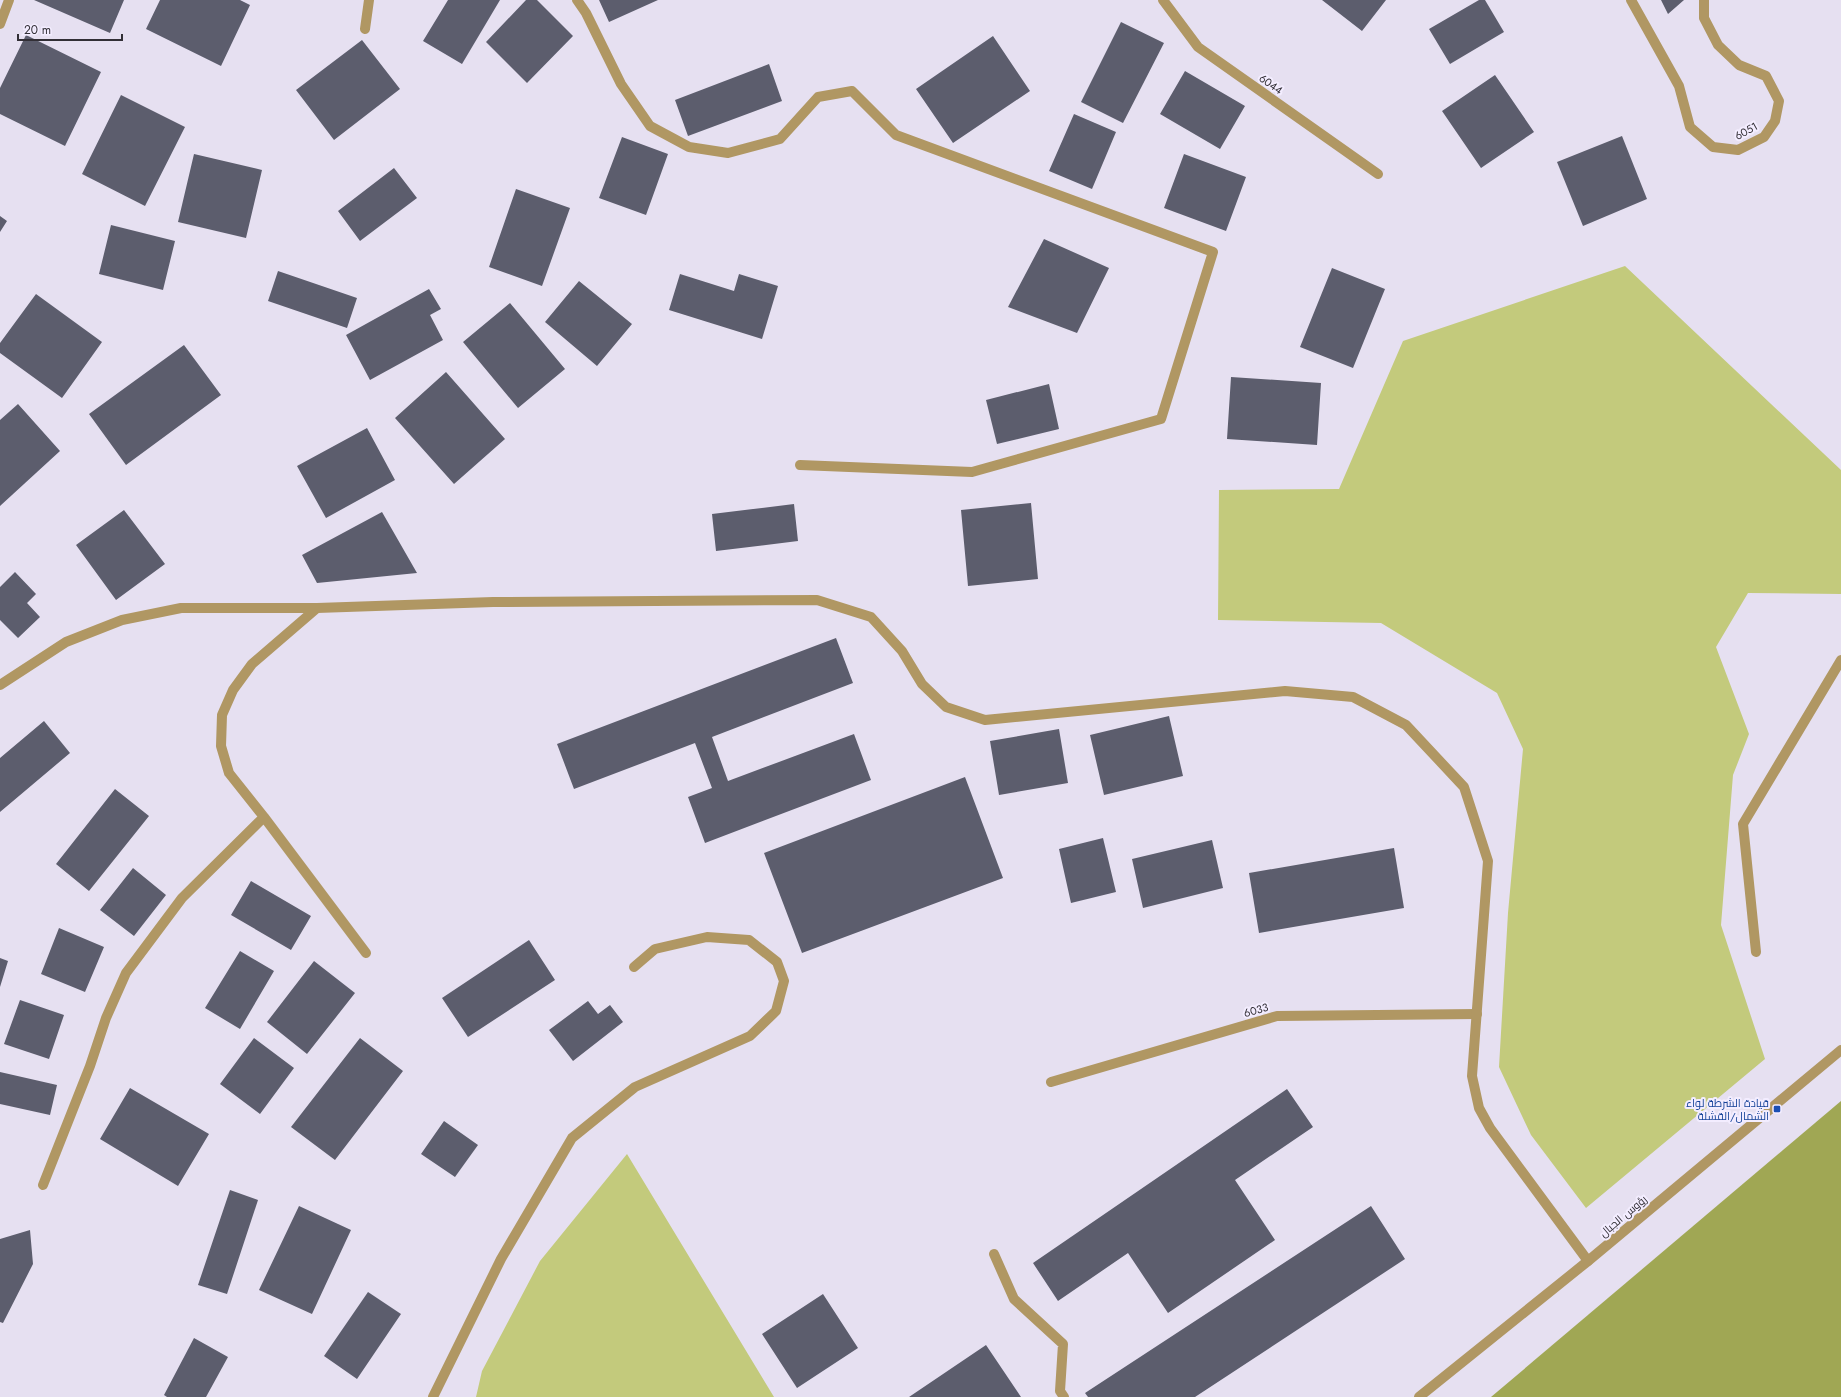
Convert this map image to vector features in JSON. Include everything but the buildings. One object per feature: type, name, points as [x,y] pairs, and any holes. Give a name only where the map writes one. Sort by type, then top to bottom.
[{"type":"street","points":[[0,24],[9,0]]},
{"type":"street","points":[[365,29],[369,0]]},
{"type":"street","points":[[577,0],[586,13],[621,84],[650,126],[689,147],[728,153],[780,138],[818,97],[852,91],[896,135],[1213,252],[1161,419],[972,472],[800,465]]},
{"type":"street","name":"6044","points":[[1163,0],[1198,47],[1378,174]]},
{"type":"street","name":"6051","points":[[1631,0],[1678,86],[1690,126],[1713,147],[1738,150],[1764,137],[1776,121],[1779,101],[1766,76],[1739,65],[1718,45],[1704,18],[1704,0]]},
{"type":"street","points":[[0,685],[66,642],[122,620],[181,608],[317,608],[493,602],[818,600],[871,617],[902,651],[922,684],[946,707],[985,720],[1285,691],[1353,697],[1406,725],[1464,787],[1488,861],[1472,1076],[1479,1108],[1490,1128],[1588,1261]]},
{"type":"street","points":[[317,608],[252,664],[232,690],[222,715],[221,746],[229,773],[264,817],[366,953]]},
{"type":"street","points":[[1756,952],[1743,824],[1841,660]]},
{"type":"street","points":[[43,1185],[90,1066],[106,1018],[126,973],[182,898],[264,817]]},
{"type":"street","points":[[433,1397],[501,1259],[572,1138],[635,1087],[750,1036],[776,1010],[784,980],[777,962],[749,940],[707,937],[655,949],[634,967]]},
{"type":"street","name":"6033","points":[[1051,1082],[1277,1016],[1477,1014]]},
{"type":"street","name":"رؤوس الجبال","points":[[1419,1397],[1588,1261],[1841,1050]]},
{"type":"street","points":[[994,1254],[1014,1299],[1063,1344],[1060,1391],[1064,1397]]},
{"type":"green space","points":[[1625,266],[1841,470],[1841,594],[1748,593],[1716,647],[1749,734],[1733,775],[1721,925],[1765,1059],[1586,1208],[1531,1135],[1499,1067],[1508,913],[1523,749],[1497,693],[1381,623],[1218,620],[1219,490],[1339,489],[1403,341]]},
{"type":"green space","points":[[1841,1101],[1841,1397],[1491,1397]]},
{"type":"green space","points":[[627,1154],[774,1397],[476,1397],[482,1371],[540,1261]]},
{"type":"place","name":"قيادة الشرطة لواء الشمال/القشلة","points":[[1777,1109]]}]
